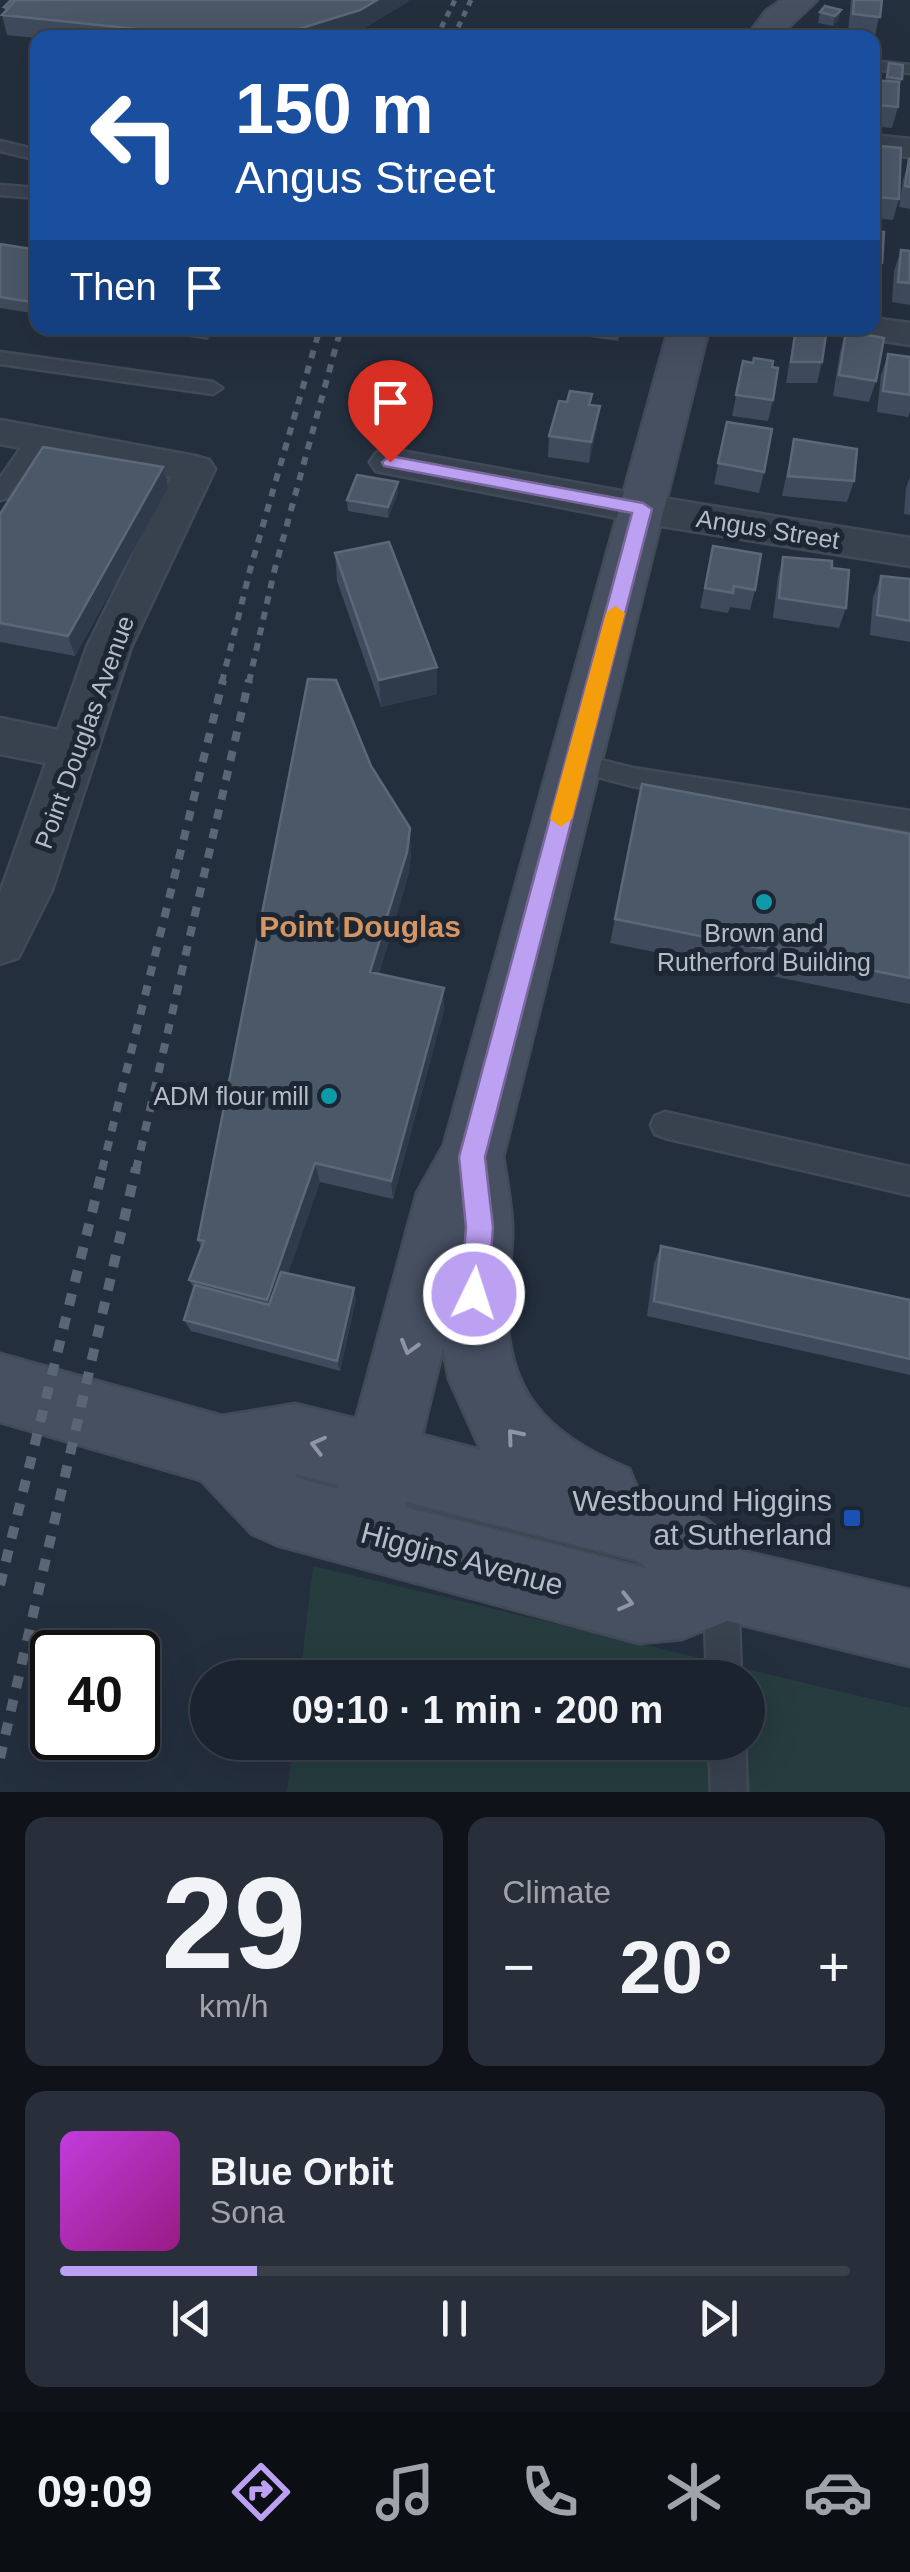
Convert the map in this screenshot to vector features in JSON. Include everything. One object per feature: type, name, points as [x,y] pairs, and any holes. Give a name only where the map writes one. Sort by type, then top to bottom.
[{"type":"street","points":[[767,30],[777,17],[802,0]]},
{"type":"street","points":[[880,145],[910,148]]},
{"type":"street","points":[[880,330],[910,334]]},
{"type":"street","points":[[362,1532],[449,1194],[472,1157],[687,335]]},
{"type":"street","name":"Point Douglas Avenue","points":[[0,942],[27,890],[109,647],[196,468],[18,436]]},
{"type":"street","name":"Angus Street","points":[[390,462],[643,509],[910,552]]},
{"type":"street","points":[[0,736],[75,752]]},
{"type":"street","points":[[472,1157],[480,1227],[474,1318],[489,1400],[510,1435],[538,1462],[574,1484],[612,1497],[633,1510],[650,1528],[700,1558],[721,1583],[910,1628]]},
{"type":"street","points":[[0,1388],[222,1451],[295,1440],[650,1528]]},
{"type":"street","name":"Higgins Avenue","points":[[222,1451],[277,1508],[639,1606],[668,1607],[694,1601],[721,1583]]},
{"type":"lane","points":[[880,66],[910,69]]},
{"type":"lane","points":[[0,146],[30,153]]},
{"type":"lane","points":[[0,190],[30,192]]},
{"type":"lane","points":[[0,358],[213,388]]},
{"type":"lane","points":[[0,493],[18,436]]},
{"type":"lane","points":[[576,763],[632,777],[910,821]]},
{"type":"lane","points":[[665,1125],[910,1181]]},
{"type":"lane","points":[[721,1583],[723,1660]]},
{"type":"lane","points":[[728,1760],[729,1792]]},
{"type":"green space","points":[[313,1566],[708,1660],[302,1660]]},
{"type":"green space","points":[[765,1674],[910,1708],[910,1792],[287,1792],[291,1760],[765,1760]]},
{"type":"building","points":[[16,0],[377,0],[360,10],[295,30],[147,30],[2,15]]},
{"type":"building","points":[[854,0],[882,0],[880,17],[853,14]]},
{"type":"building","points":[[825,6],[841,10],[835,16],[820,12]]},
{"type":"building","points":[[889,63],[903,65],[902,79],[887,77]]},
{"type":"building","points":[[880,81],[899,82],[898,107],[880,105]]},
{"type":"building","points":[[880,146],[901,148],[899,199],[880,197]]},
{"type":"building","points":[[910,159],[910,187],[905,186]]},
{"type":"building","points":[[880,232],[884,232],[880,263]]},
{"type":"building","points":[[0,244],[30,249],[30,302],[0,297]]},
{"type":"building","points":[[901,250],[910,251],[910,283],[898,282]]},
{"type":"building","points":[[795,335],[826,335],[822,362],[791,362]]},
{"type":"building","points":[[845,335],[884,338],[876,381],[839,375]]},
{"type":"building","points":[[888,354],[910,357],[910,395],[883,391]]},
{"type":"building","points":[[754,358],[773,361],[772,367],[778,368],[773,400],[736,395],[743,361],[753,363]]},
{"type":"building","points":[[570,391],[592,394],[589,405],[600,406],[591,442],[549,436],[559,401],[567,402]]},
{"type":"building","points":[[727,422],[772,429],[764,472],[718,463]]},
{"type":"building","points":[[794,439],[857,449],[854,481],[788,476]]},
{"type":"building","points":[[43,447],[163,467],[68,636],[0,623],[0,514]]},
{"type":"building","points":[[357,475],[398,482],[388,507],[347,500]]},
{"type":"building","points":[[389,542],[437,667],[379,680],[335,553]]},
{"type":"building","points":[[713,546],[761,554],[755,590],[734,586],[733,593],[705,588]]},
{"type":"building","points":[[783,557],[832,561],[832,568],[849,570],[846,608],[779,598]]},
{"type":"building","points":[[881,576],[910,579],[910,621],[877,615]]},
{"type":"building","name":"ADM flour mill","points":[[308,679],[336,680],[371,766],[410,828],[407,852],[370,972],[444,988],[391,1181],[315,1163],[267,1300],[189,1280],[204,1241],[198,1240]]},
{"type":"building","name":"Brown and Rutherford Building","points":[[642,784],[910,834],[910,978],[615,919]]},
{"type":"building","points":[[661,1246],[910,1300],[910,1359],[654,1301]]},
{"type":"building","points":[[281,1272],[354,1288],[337,1361],[184,1320],[195,1285],[269,1305]]},
{"type":"railway","points":[[440,30],[455,0]]},
{"type":"railway","points":[[457,30],[471,0]]},
{"type":"railway","points":[[222,682],[318,335]]},
{"type":"railway","points":[[249,682],[274,572],[339,335]]},
{"type":"railway","points":[[102,1170],[223,680]]},
{"type":"railway","points":[[136,1170],[249,680]]},
{"type":"railway","points":[[0,1585],[103,1168]]},
{"type":"railway","points":[[0,1758],[136,1168]]},
{"type":"slow traffic","points":[[561,819],[615,613]]},
{"type":"place","name":"Brown and Rutherford Building","points":[[764,902]]},
{"type":"place","name":"ADM flour mill","points":[[329,1096]]},
{"type":"place","name":"Westbound Higgins at Sutherland","points":[[852,1518]]},
{"type":"district","name":"Point Douglas","points":[[360,927]]},
{"type":"route","points":[[390,462],[643,509],[472,1157],[480,1227],[474,1294]]}]
